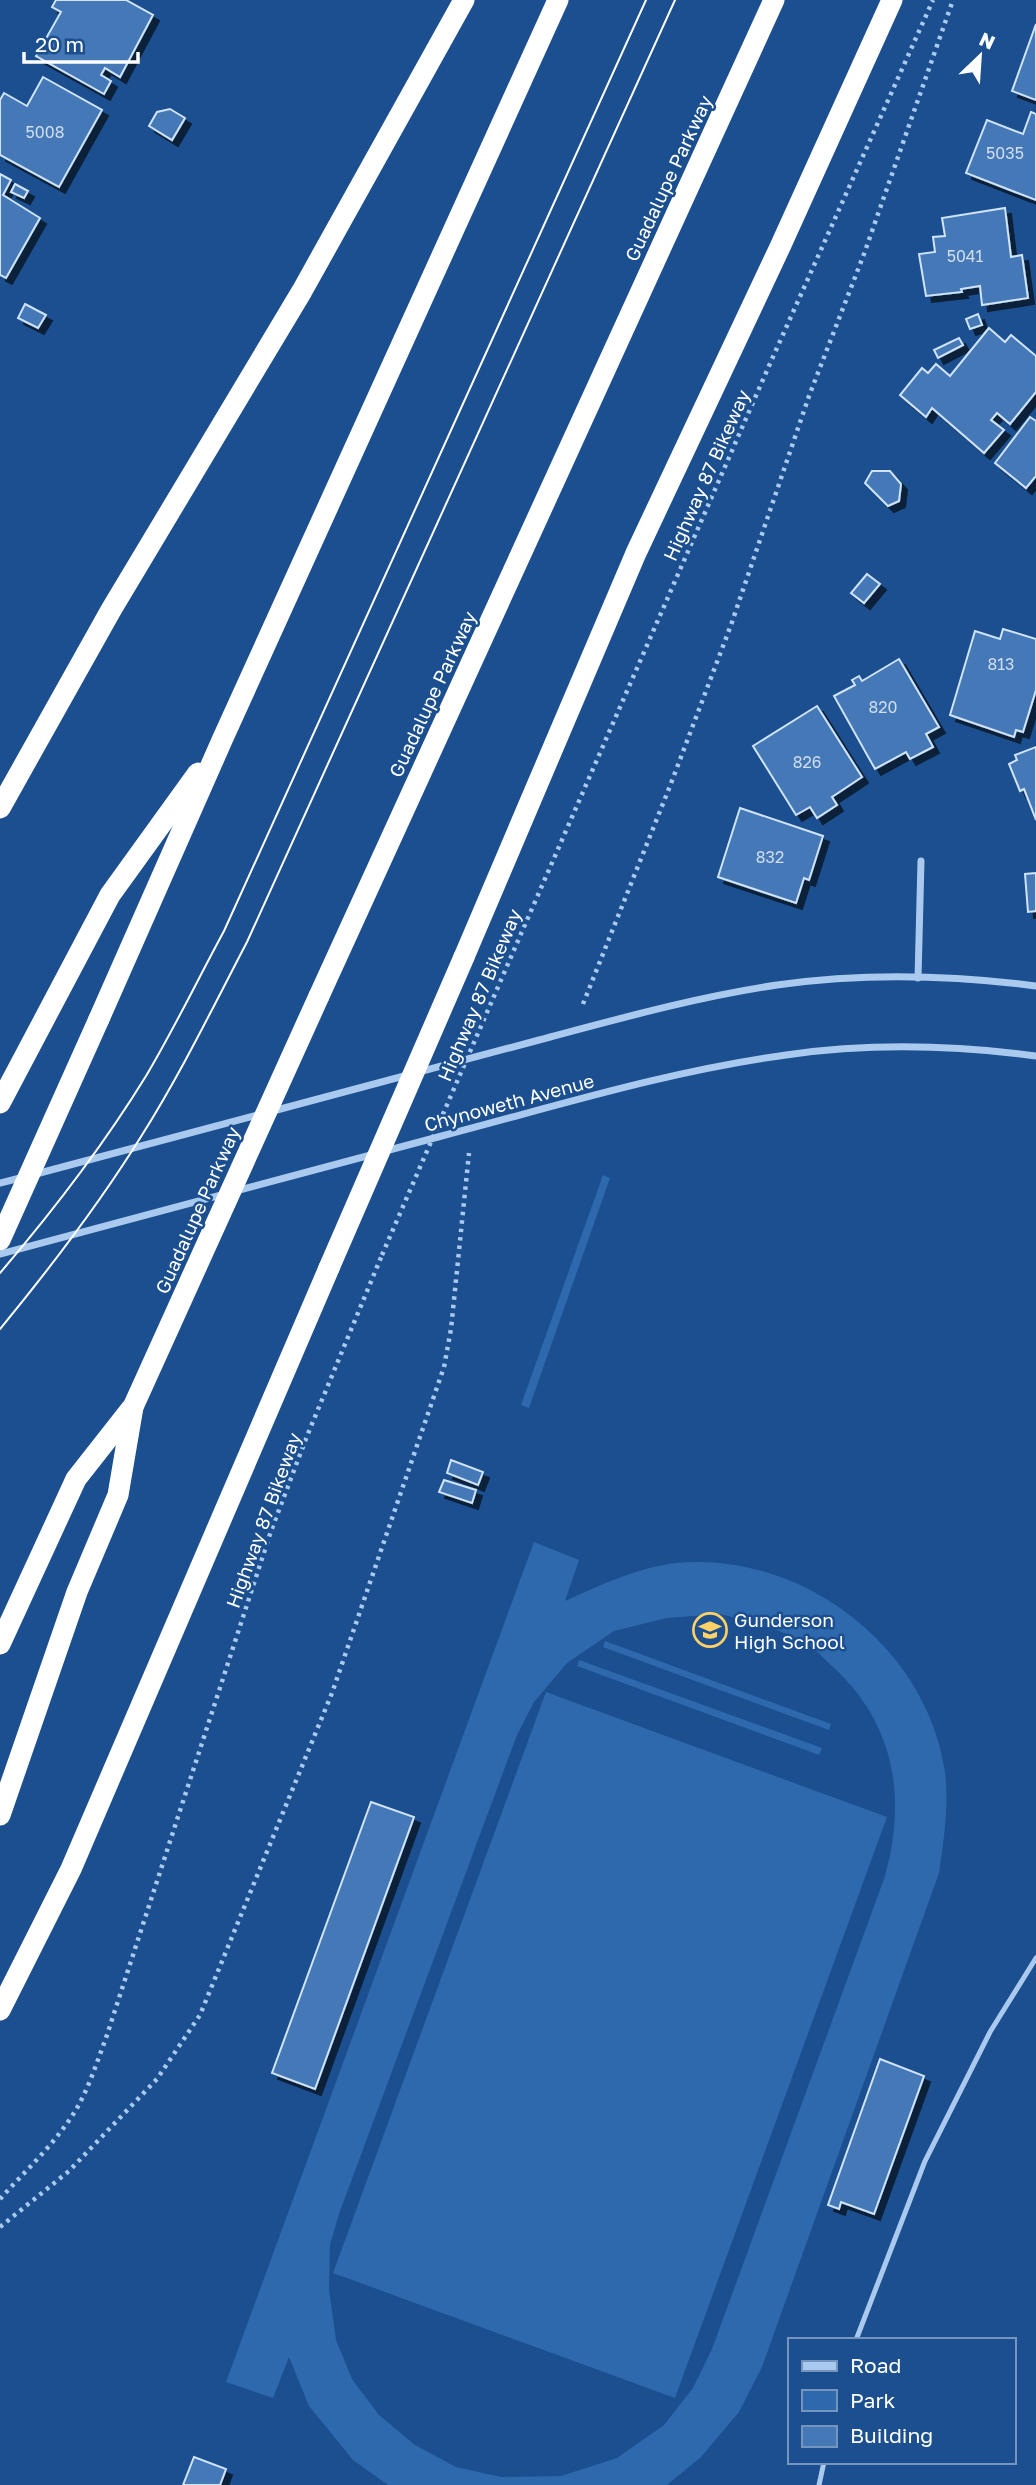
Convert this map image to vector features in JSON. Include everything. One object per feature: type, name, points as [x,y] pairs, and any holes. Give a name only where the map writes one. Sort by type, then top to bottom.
[{"type":"highway","points":[[0,808],[111,610],[302,291],[464,0]]},
{"type":"highway","points":[[0,1240],[223,738],[558,0]]},
{"type":"highway","name":"Guadalupe Parkway","points":[[133,1407],[774,0]]},
{"type":"highway","points":[[0,2010],[71,1869],[636,553],[780,247],[892,0]]},
{"type":"highway","points":[[0,1103],[110,895],[223,738]]},
{"type":"highway","points":[[0,1644],[76,1479],[133,1407]]},
{"type":"highway","points":[[0,1815],[73,1604],[118,1495],[133,1407]]},
{"type":"street","points":[[918,978],[921,861]]},
{"type":"street","points":[[0,1183],[572,1031],[717,996],[779,985],[847,979],[918,978],[1036,986]]},
{"type":"street","name":"Chynoweth Avenue","points":[[0,1254],[473,1128],[731,1063],[789,1055],[917,1046],[986,1049],[1036,1056]]},
{"type":"lane","points":[[857,2338],[925,2161],[990,2032],[1036,1958]]},
{"type":"lane","points":[[819,2485],[824,2464]]},
{"type":"path","name":"Highway 87 Bikeway","points":[[0,2199],[54,2140],[76,2108],[89,2082],[106,2038],[271,1531],[307,1436],[517,943],[772,359],[933,0]]},
{"type":"path","points":[[572,1031],[731,625],[808,396],[864,254],[953,0]]},
{"type":"path","points":[[0,2227],[69,2171],[157,2080],[200,2015],[332,1693],[444,1367],[451,1329],[473,1128]]},
{"type":"green space","points":[[603,1175],[610,1178],[529,1408],[521,1405]]},
{"type":"green space","points":[[534,1542],[579,1560],[565,1601],[647,1569],[676,1563],[723,1563],[768,1573],[811,1591],[851,1616],[885,1647],[913,1684],[933,1726],[946,1784],[941,1860],[939,1873],[762,2367],[739,2412],[701,2457],[667,2485],[388,2485],[353,2460],[309,2406],[289,2357],[273,2398],[226,2382]],"holes":[[[719,1614],[777,1630],[810,1646],[855,1690],[871,1714],[883,1739],[895,1793],[895,1821],[884,1879],[712,2349],[693,2388],[664,2425],[617,2458],[561,2476],[501,2477],[456,2467],[415,2445],[379,2415],[352,2379],[336,2340],[329,2289],[330,2245],[339,2214],[517,1735],[534,1702],[567,1663],[614,1631],[667,1618]]]},
{"type":"green space","points":[[605,1641],[831,1724],[829,1730],[603,1647]]},
{"type":"green space","points":[[579,1660],[822,1748],[819,1755],[577,1666]]},
{"type":"green space","points":[[546,1692],[887,1817],[675,2398],[333,2273]]},
{"type":"building","points":[[56,0],[126,0],[153,15],[120,77],[105,68],[101,75],[111,81],[104,94],[36,56],[61,12],[52,7]]},
{"type":"building","points":[[1036,24],[1036,100],[1012,91]]},
{"type":"building","points":[[43,77],[102,110],[59,187],[0,155],[0,100],[4,93],[27,106]]},
{"type":"building","points":[[170,109],[185,118],[172,140],[149,126],[157,112]]},
{"type":"building","points":[[1031,112],[1036,114],[1036,200],[966,173],[987,120],[1023,134]]},
{"type":"building","points":[[0,174],[11,180],[3,195],[40,218],[6,278],[0,275]]},
{"type":"building","points":[[15,184],[28,191],[24,198],[11,192]]},
{"type":"building","points":[[1005,208],[1011,257],[1022,255],[1028,298],[982,305],[980,286],[961,289],[962,292],[926,296],[919,254],[935,252],[933,237],[945,236],[942,218]]},
{"type":"building","points":[[25,304],[46,315],[38,328],[18,318]]},
{"type":"building","points":[[978,314],[982,325],[970,329],[966,319]]},
{"type":"building","points":[[989,328],[1005,342],[1011,335],[1036,356],[1036,392],[1010,424],[997,413],[991,420],[1004,430],[984,453],[932,408],[926,417],[900,395],[922,368],[928,373],[936,364],[950,376]]},
{"type":"building","points":[[959,338],[963,345],[938,358],[934,350]]},
{"type":"building","points":[[1030,417],[1036,421],[1036,476],[1026,488],[995,463]]},
{"type":"building","points":[[872,471],[890,471],[901,484],[899,501],[888,506],[865,483]]},
{"type":"building","points":[[867,574],[880,584],[864,603],[851,593]]},
{"type":"building","points":[[1003,629],[1036,639],[1036,690],[1023,732],[1016,730],[1014,737],[950,715],[975,631],[1000,639]]},
{"type":"building","points":[[899,659],[939,727],[926,734],[933,747],[910,759],[906,752],[875,769],[834,696],[855,685],[852,680],[859,676],[862,681]]},
{"type":"building","points":[[817,706],[862,777],[832,797],[837,805],[817,818],[810,807],[796,815],[753,746]]},
{"type":"building","points":[[1036,747],[1036,820],[1024,789],[1020,791],[1009,764],[1017,760],[1015,755]]},
{"type":"building","points":[[740,808],[823,836],[809,880],[804,878],[796,903],[718,877]]},
{"type":"building","points":[[1036,873],[1036,911],[1028,912],[1025,874]]},
{"type":"building","points":[[451,1460],[483,1472],[478,1485],[447,1473]]},
{"type":"building","points":[[444,1480],[476,1490],[472,1503],[439,1492]]},
{"type":"building","points":[[371,1802],[414,1817],[315,2089],[272,2073]]},
{"type":"building","points":[[880,2059],[924,2076],[874,2214],[841,2202],[839,2209],[828,2205]]},
{"type":"building","points":[[194,2457],[226,2469],[220,2485],[183,2485]]},
{"type":"tram line","points":[[0,1273],[77,1178],[130,1102],[224,931],[646,0]]},
{"type":"tram line","points":[[0,1329],[74,1234],[126,1160],[183,1064],[247,942],[675,0]]},
{"type":"place","name":"Gunderson High School","points":[[710,1630]]}]
